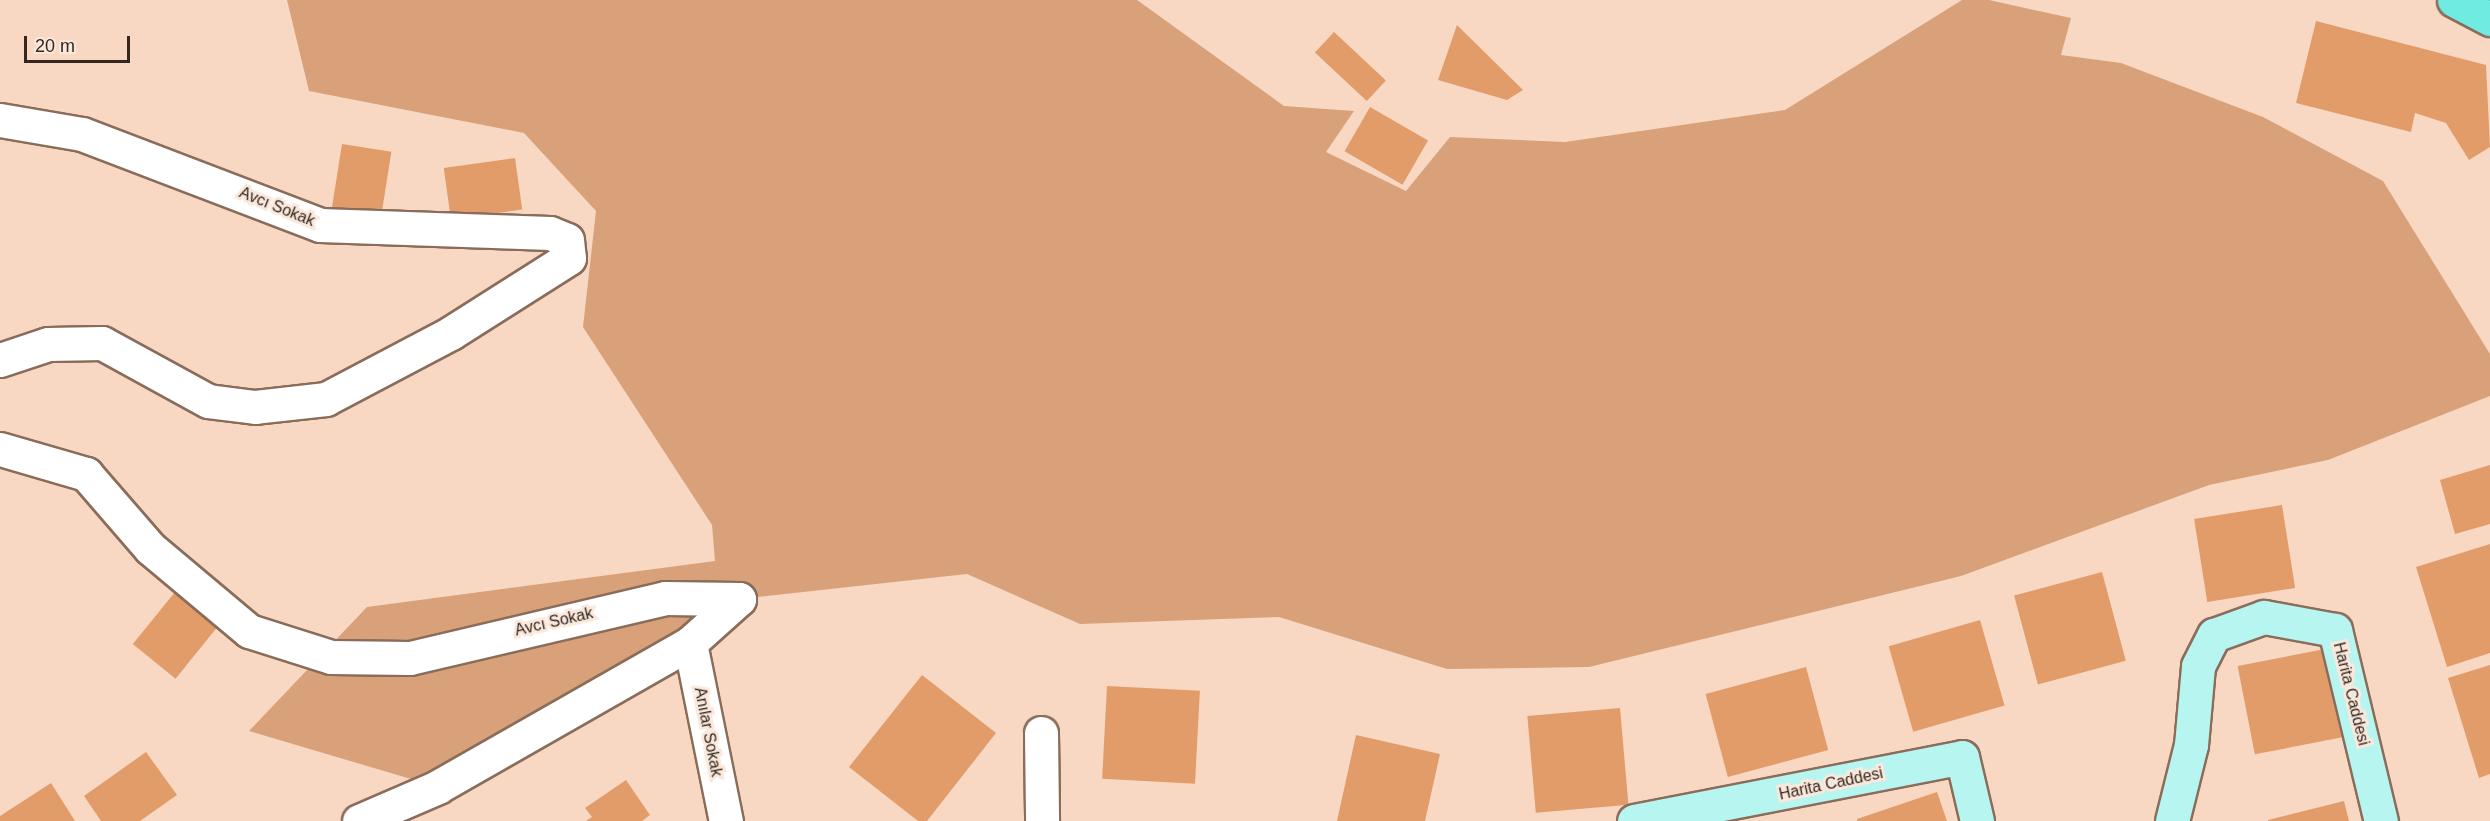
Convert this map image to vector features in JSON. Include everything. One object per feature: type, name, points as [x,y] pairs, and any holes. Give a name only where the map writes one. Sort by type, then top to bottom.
[{"type":"main road","points":[[2454,0],[2490,19]]},
{"type":"street","name":"Avcı Sokak","points":[[0,120],[82,134],[320,225],[550,232],[567,240],[569,258],[451,333],[326,399],[255,407],[208,401],[102,343],[48,344],[0,360]]},
{"type":"street","name":"Avcı Sokak","points":[[0,449],[86,474],[150,548],[249,631],[331,657],[410,658],[665,598],[739,599],[690,642],[438,788],[359,821]]},
{"type":"street","name":"Harita Caddesi","points":[[2172,821],[2191,745],[2198,666],[2214,635],[2264,617],[2335,630],[2381,821]]},
{"type":"street","name":"Anılar Sokak","points":[[690,642],[726,821]]},
{"type":"street","points":[[1041,733],[1042,821]]},
{"type":"street","name":"Harita Caddesi","points":[[1634,821],[1962,757],[1977,821]]},
{"type":"shaded area","points":[[287,0],[1137,0],[1284,106],[1354,111],[1326,152],[1406,191],[1450,137],[1565,142],[1785,110],[1962,0],[1989,0],[2071,18],[2061,55],[2121,63],[2263,117],[2383,181],[2490,354],[2490,396],[2328,460],[2209,485],[1961,576],[1589,667],[1447,669],[1279,617],[1080,624],[967,574],[739,599],[438,787],[249,731],[367,607],[715,561],[712,525],[583,327],[596,211],[524,133],[309,91]]},
{"type":"building","points":[[2316,21],[2486,65],[2490,147],[2469,160],[2446,123],[2415,113],[2411,132],[2296,103]]},
{"type":"building","points":[[1457,25],[1523,90],[1507,100],[1438,80]]},
{"type":"building","points":[[1334,32],[1386,80],[1367,101],[1315,52]]},
{"type":"building","points":[[1370,107],[1428,140],[1403,185],[1344,151]]},
{"type":"building","points":[[342,144],[391,152],[381,216],[332,208]]},
{"type":"building","points":[[515,158],[522,209],[451,220],[444,168]]},
{"type":"building","points":[[2490,465],[2490,524],[2455,534],[2440,480]]},
{"type":"building","points":[[2282,505],[2295,588],[2207,602],[2194,519]]},
{"type":"building","points":[[2490,544],[2490,653],[2447,667],[2416,567]]},
{"type":"building","points":[[2102,572],[2126,661],[2038,684],[2014,596]]},
{"type":"building","points":[[175,592],[218,627],[176,679],[133,644]]},
{"type":"building","points":[[1980,620],[2005,706],[1913,732],[1889,646]]},
{"type":"building","points":[[2325,649],[2342,737],[2255,754],[2238,666]]},
{"type":"building","points":[[2490,665],[2490,774],[2479,778],[2448,678]]},
{"type":"building","points":[[1806,667],[1828,750],[1728,777],[1706,694]]},
{"type":"building","points":[[922,675],[996,733],[927,821],[918,821],[849,767]]},
{"type":"building","points":[[1107,686],[1200,691],[1195,784],[1102,779]]},
{"type":"building","points":[[1620,708],[1628,805],[1536,813],[1527,716]]},
{"type":"building","points":[[1356,735],[1440,754],[1425,821],[1337,821]]},
{"type":"building","points":[[146,752],[177,795],[140,821],[101,821],[84,796]]},
{"type":"building","points":[[626,780],[650,815],[642,821],[586,821],[592,817],[585,808]]},
{"type":"building","points":[[51,783],[75,821],[0,821],[0,816]]},
{"type":"building","points":[[1937,792],[1947,821],[1857,821],[1857,819]]},
{"type":"building","points":[[2344,801],[2349,821],[2268,821],[2268,820]]}]
